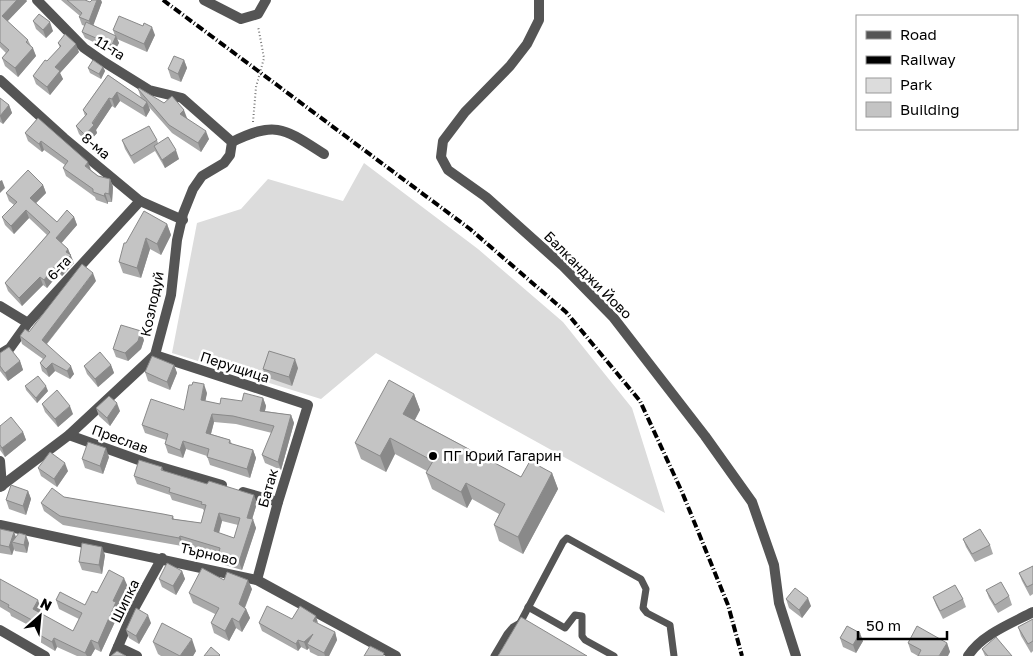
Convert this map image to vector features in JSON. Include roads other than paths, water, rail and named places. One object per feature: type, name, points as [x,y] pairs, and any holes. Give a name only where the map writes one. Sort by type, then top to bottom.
[{"type":"street","name":"11-та","points":[[37,0],[84,48],[149,90],[182,98],[232,142]]},
{"type":"street","points":[[204,0],[241,19],[258,14],[266,0]]},
{"type":"street","name":"Балканджи Йово","points":[[539,0],[539,20],[527,44],[510,66],[465,112],[443,141],[440,157],[448,170],[486,197],[563,266],[613,317],[752,502],[774,565],[779,603],[796,656]]},
{"type":"street","name":"8-ма","points":[[0,80],[64,138],[140,201],[183,220]]},
{"type":"street","points":[[232,142],[251,133],[272,128],[288,131],[324,154]]},
{"type":"street","name":"Козлодуй","points":[[1,486],[69,435],[154,355],[171,295],[177,240],[183,214],[193,189],[202,176],[224,163],[230,155],[232,142]]},
{"type":"street","name":"6-та","points":[[0,354],[10,348],[28,323],[140,201]]},
{"type":"street","points":[[0,306],[28,323]]},
{"type":"street","name":"Перущица","points":[[154,355],[308,405]]},
{"type":"street","name":"Батак","points":[[257,580],[278,502],[308,405]]},
{"type":"street","name":"Преслав","points":[[69,435],[147,463],[278,502]]},
{"type":"street","points":[[0,461],[1,486]]},
{"type":"street","name":"Търново","points":[[0,525],[162,558],[257,580],[396,656]]},
{"type":"street","name":"Шипка","points":[[116,652],[135,607],[162,558]]},
{"type":"street","points":[[968,656],[972,650],[999,630],[1033,612]]},
{"type":"street","points":[[0,630],[46,656]]},
{"type":"street","points":[[116,652],[137,656]]},
{"type":"lane","points":[[494,656],[507,634],[520,623],[563,542],[567,538],[572,539],[641,580],[646,589],[643,608],[647,613],[670,625],[674,656]]},
{"type":"lane","points":[[528,607],[565,628],[575,615],[582,616],[582,636],[585,640],[614,656]]},
{"type":"lane","points":[[520,623],[528,628]]},
{"type":"railway","points":[[163,0],[470,229],[566,312],[640,401],[682,492],[728,605],[742,656]]},
{"type":"place","name":"ПГ Юрий Гагарин","points":[[433,456]]}]
